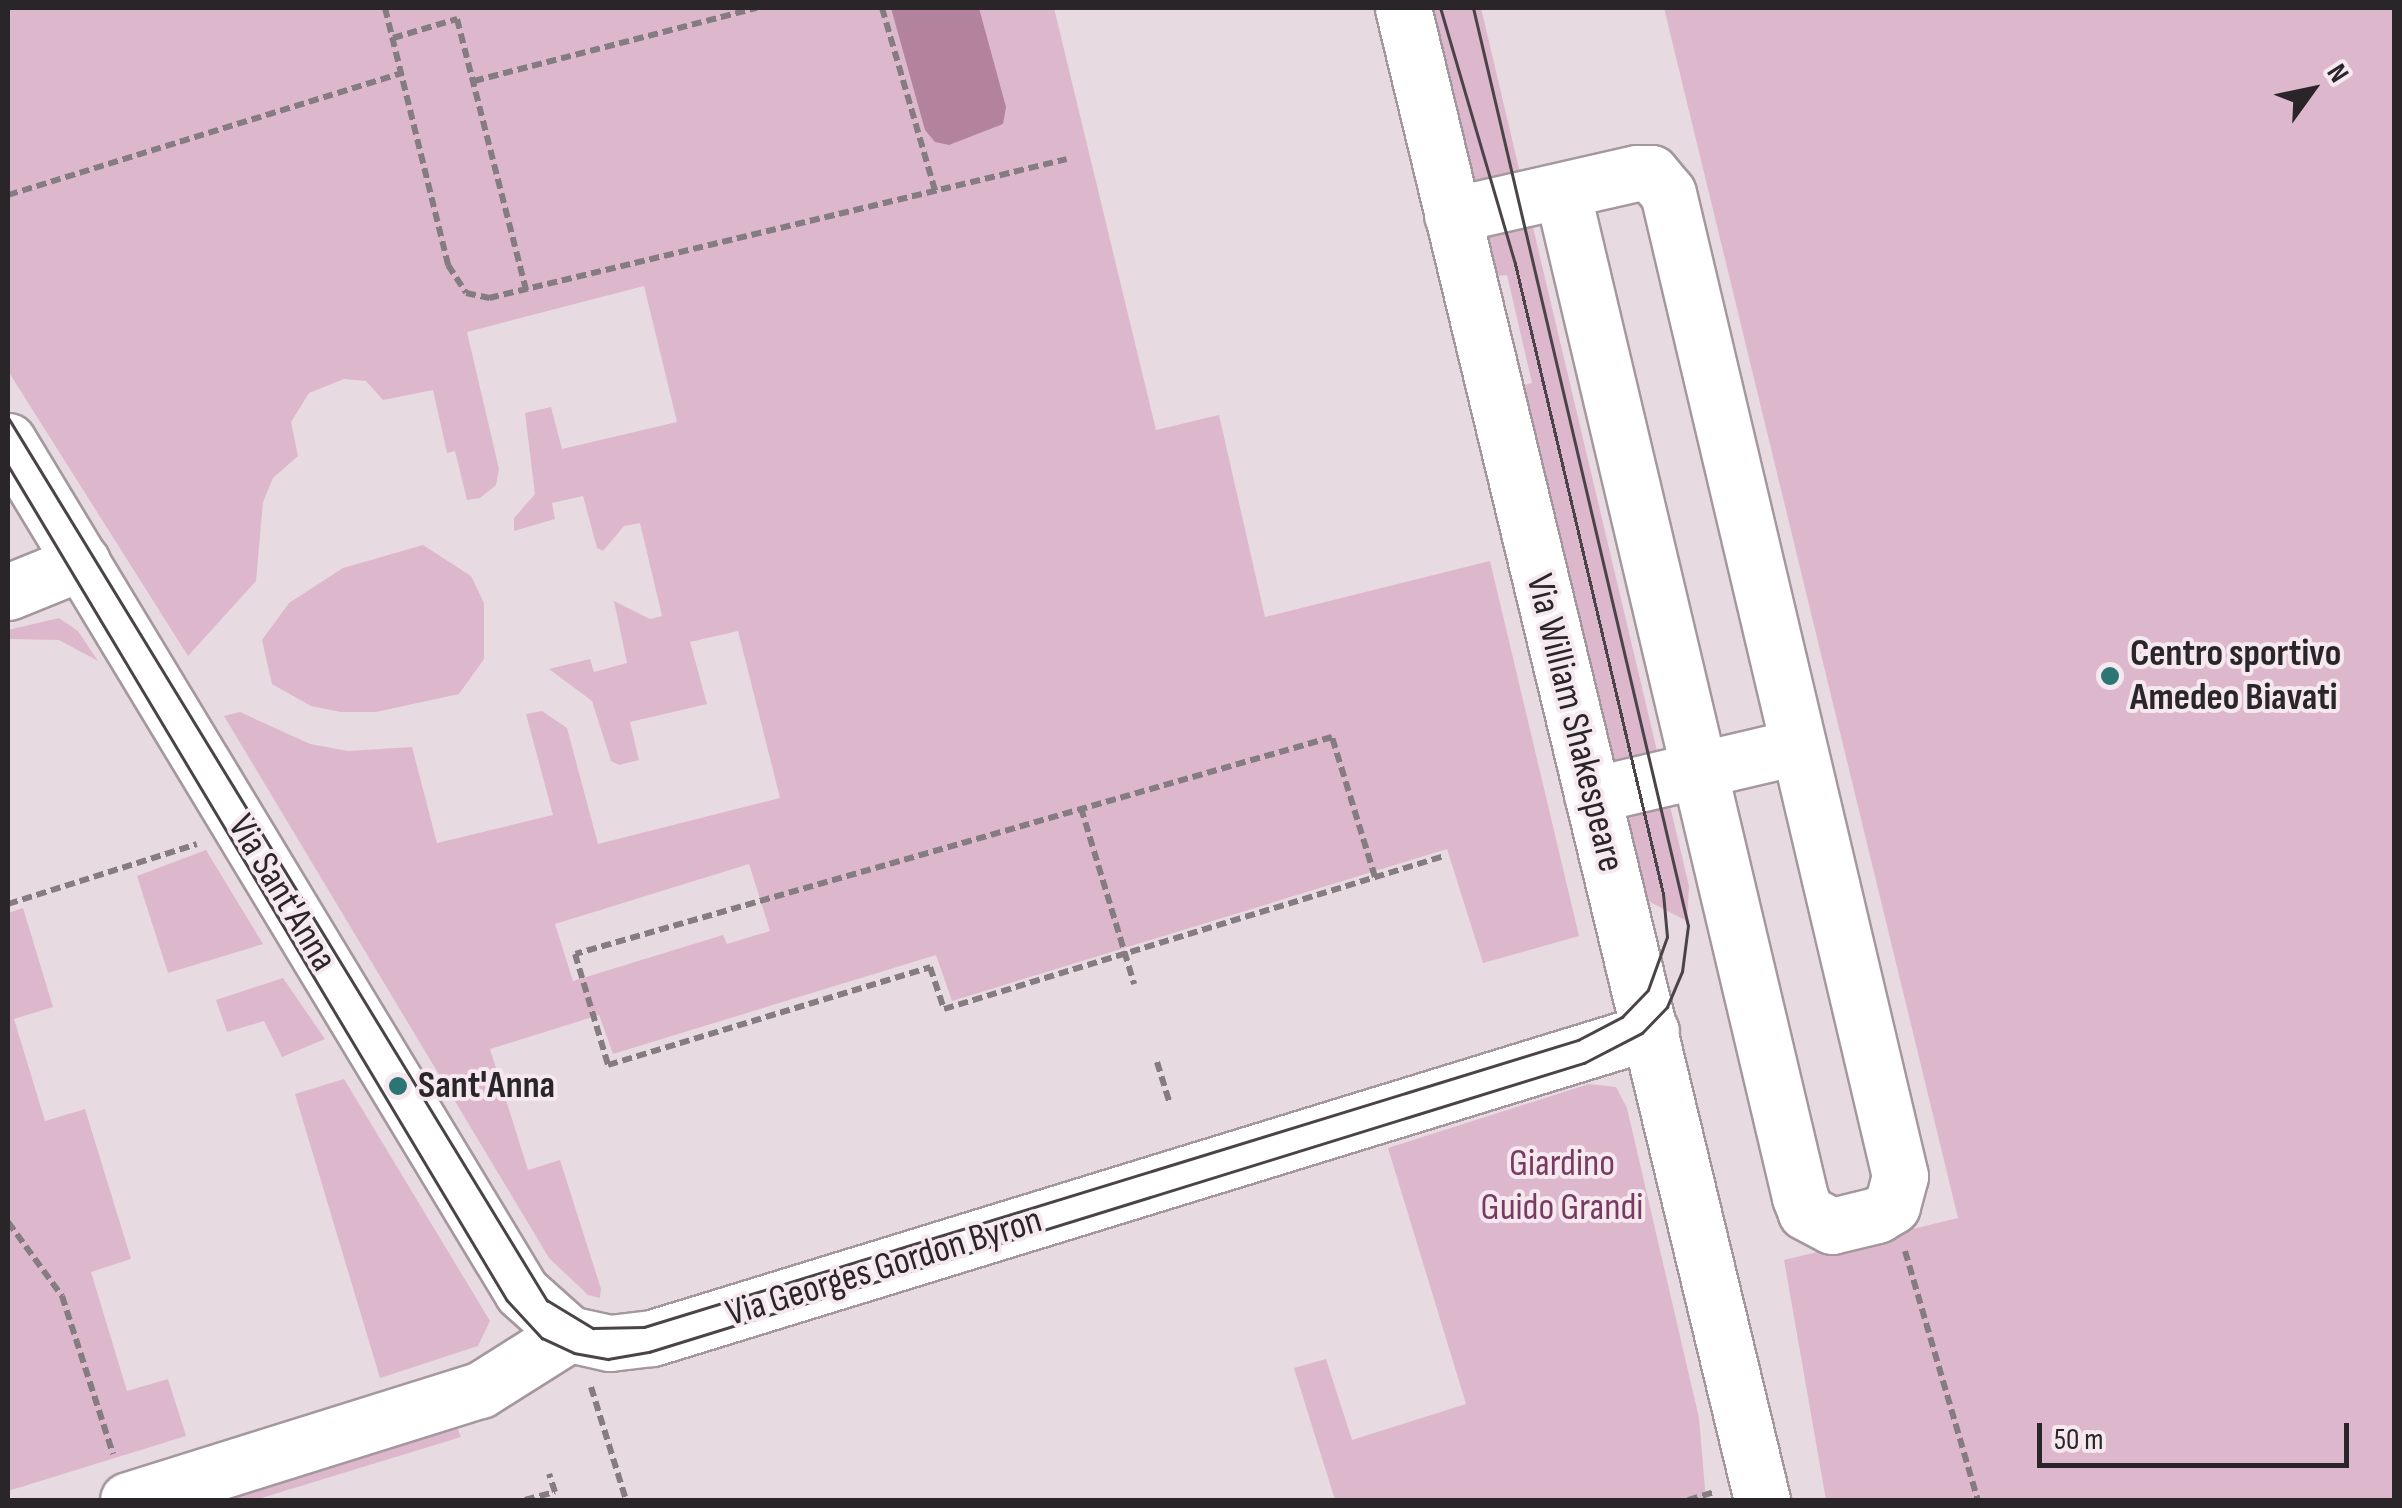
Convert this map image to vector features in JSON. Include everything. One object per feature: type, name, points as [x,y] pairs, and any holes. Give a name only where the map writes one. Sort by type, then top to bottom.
[{"type":"street","name":"Via William Shakespeare","points":[[1403,8],[1748,1438],[1749,1498]]},
{"type":"street","points":[[1452,215],[1562,190],[1652,173],[1668,193],[1900,1176],[1892,1206],[1832,1226],[1806,1212],[1562,190]]},
{"type":"street","name":"Via Sant'Anna","points":[[8,441],[522,1292],[569,1334]]},
{"type":"street","points":[[8,592],[82,562]]},
{"type":"street","points":[[1592,795],[1797,747]]},
{"type":"street","name":"Via Georges Gordon Byron","points":[[569,1334],[610,1343],[652,1338],[1651,1031]]},
{"type":"street","points":[[123,1483],[480,1390],[569,1334]]},
{"type":"path","points":[[385,8],[448,265],[466,292],[489,298],[1067,159]]},
{"type":"path","points":[[474,81],[757,8]]},
{"type":"path","points":[[882,8],[934,191]]},
{"type":"path","points":[[392,38],[458,20],[526,290]]},
{"type":"path","points":[[8,194],[401,73]]},
{"type":"path","points":[[1375,876],[1332,737],[575,954],[608,1065],[930,967],[944,1010],[1444,856]]},
{"type":"path","points":[[1081,808],[1134,984]]},
{"type":"path","points":[[8,904],[214,838]]},
{"type":"path","points":[[1157,1062],[1169,1101]]},
{"type":"path","points":[[1892,1206],[1978,1500]]},
{"type":"path","points":[[8,1222],[62,1296],[123,1483]]},
{"type":"path","points":[[591,1386],[626,1500]]},
{"type":"path","points":[[525,1500],[555,1492],[549,1474]]},
{"type":"path","points":[[1688,1500],[1749,1498]]},
{"type":"green space","points":[[8,8],[1054,8],[1156,430],[1219,415],[1265,617],[1490,561],[1579,936],[1483,963],[1447,849],[952,1001],[936,955],[613,1054],[599,1015],[490,1049],[528,1170],[560,1160],[601,1289],[600,1298],[588,1295],[549,1258],[224,716],[240,712],[310,744],[348,751],[412,747],[437,843],[553,815],[526,714],[542,711],[567,728],[598,844],[780,798],[738,631],[690,642],[707,704],[630,722],[639,760],[619,765],[611,761],[592,701],[549,669],[590,659],[594,672],[627,663],[614,601],[650,619],[662,616],[640,523],[624,526],[603,551],[597,548],[583,496],[552,503],[555,519],[514,531],[514,518],[535,494],[525,413],[551,407],[562,449],[677,422],[644,286],[467,332],[499,469],[496,485],[480,498],[467,500],[455,451],[447,453],[433,390],[383,400],[366,381],[344,379],[309,393],[291,422],[298,456],[273,478],[263,502],[256,581],[188,656],[8,371]],"holes":[[[749,864],[770,931],[727,944],[723,935],[573,981],[555,924]]]},
{"type":"green space","points":[[1433,8],[1481,8],[1689,886],[1687,921],[1648,901],[1524,385],[1532,383],[1507,275],[1498,276]]},
{"type":"green space","name":"Centro sportivo Amedeo Biavati","points":[[1664,8],[2394,8],[2394,1500],[1826,1500],[1784,1260],[1958,1218]]},
{"type":"green space","points":[[423,545],[471,576],[484,603],[484,659],[459,694],[376,712],[341,712],[311,706],[272,684],[262,640],[289,603],[343,568]]},
{"type":"green space","points":[[59,618],[78,631],[98,661],[59,640],[8,639],[8,630]]},
{"type":"green space","points":[[206,850],[263,944],[168,973],[137,876]]},
{"type":"green space","points":[[23,908],[53,1007],[14,1019],[45,1121],[85,1109],[131,1259],[91,1272],[127,1391],[168,1379],[186,1436],[8,1491],[8,913]]},
{"type":"green space","points":[[283,978],[325,1039],[282,1057],[264,1021],[227,1032],[216,1000]]},
{"type":"green space","points":[[344,1079],[490,1321],[478,1346],[380,1378],[295,1094]]},
{"type":"green space","name":"Giardino Guido Grandi","points":[[1589,1084],[1616,1087],[1627,1108],[1699,1418],[1706,1500],[1335,1500],[1294,1368],[1326,1359],[1352,1440],[1466,1404],[1388,1148]]},
{"type":"green space","points":[[457,1427],[461,1437],[255,1500],[221,1500]]},
{"type":"shaded area","points":[[891,8],[979,8],[1006,107],[1003,124],[949,145],[935,142],[925,130]]},
{"type":"tram line","points":[[8,417],[547,1300],[593,1328],[644,1327],[1578,1040],[1622,1017],[1648,990],[1667,937],[1663,894],[1515,264],[1440,8]]},
{"type":"tram line","points":[[8,465],[507,1300],[542,1338],[574,1353],[608,1359],[649,1352],[1584,1063],[1642,1033],[1667,1007],[1682,972],[1688,926],[1473,8]]},
{"type":"place","name":"Centro sportivo Amedeo Biavati","points":[[2110,676]]},
{"type":"place","name":"Sant'Anna","points":[[398,1086]]}]
